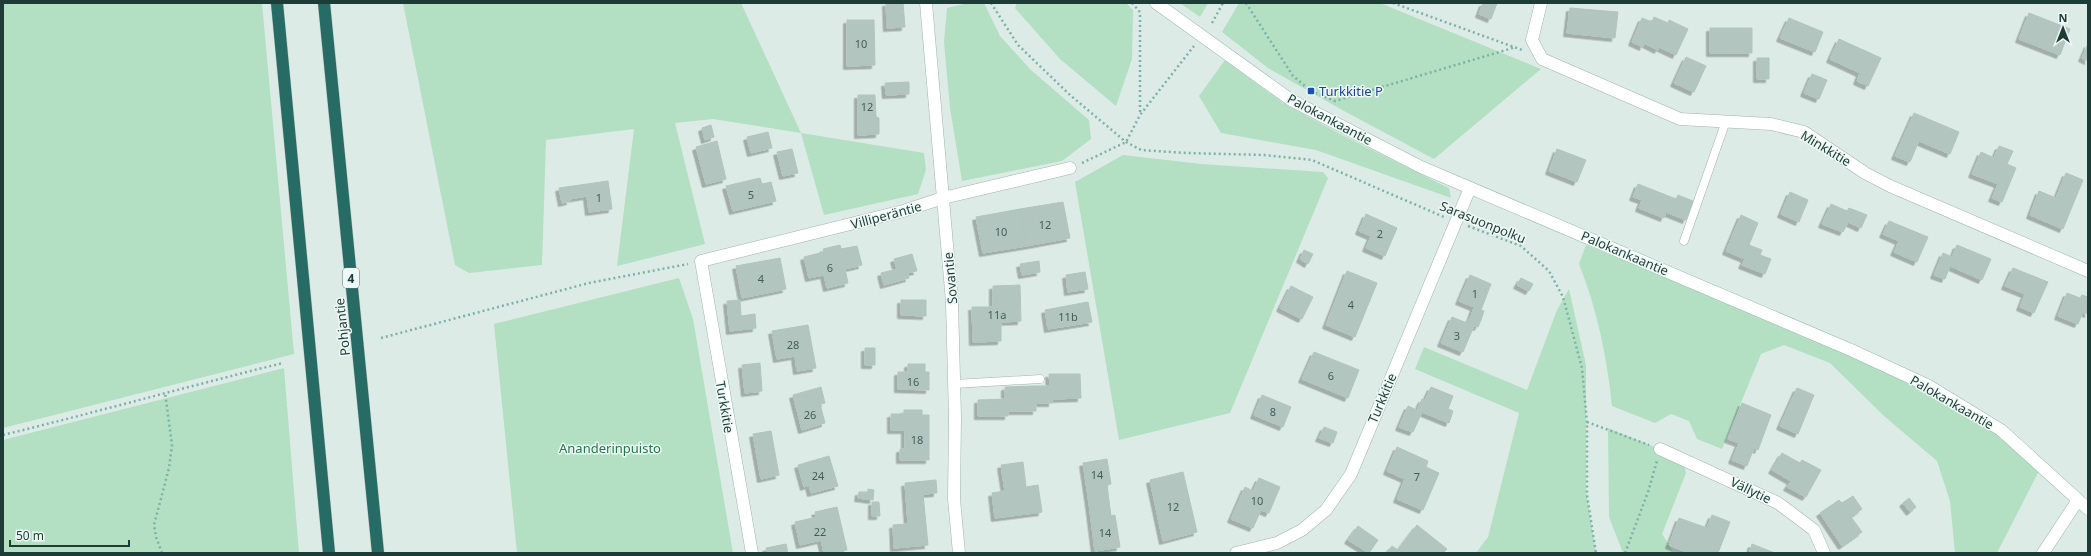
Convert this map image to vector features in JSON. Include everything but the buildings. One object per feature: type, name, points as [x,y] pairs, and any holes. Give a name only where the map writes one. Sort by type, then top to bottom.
[{"type":"highway","points":[[277,3],[329,553]]},
{"type":"highway","name":"Pohjantie","points":[[324,3],[378,553]]},
{"type":"street","name":"Sovantie","points":[[926,3],[952,302],[954,499],[959,553]]},
{"type":"street","name":"Palokankaantie","points":[[1156,3],[1291,100],[1421,167],[1851,350],[1929,386],[2001,430],[2088,509]]},
{"type":"street","points":[[1541,3],[1532,40],[1542,59]]},
{"type":"street","name":"Minkkitie","points":[[1542,59],[1680,119],[1771,124],[1804,132],[1865,173],[1890,186],[2088,272]]},
{"type":"street","name":"Villiperäntie","points":[[701,261],[903,212],[943,198],[1070,168]]},
{"type":"street","name":"Turkkitie","points":[[1236,553],[1278,543],[1302,530],[1326,510],[1351,474],[1470,188]]},
{"type":"street","name":"Turkkitie","points":[[701,261],[752,553]]},
{"type":"street","name":"Vällytie","points":[[1660,449],[1778,503],[1814,530],[1824,553]]},
{"type":"street","points":[[2043,553],[2078,500]]},
{"type":"lane","points":[[1684,241],[1726,121]]},
{"type":"lane","points":[[954,384],[1040,379]]},
{"type":"path","name":"Sarasuonpolku","points":[[991,3],[1018,45],[1070,95],[1126,142],[1141,150],[1264,155],[1312,160],[1456,222],[1521,246],[1549,271],[1563,297],[1582,368],[1587,422],[1587,495],[1596,553]]},
{"type":"path","points":[[1132,3],[1140,12],[1140,115]]},
{"type":"path","points":[[1212,23],[1223,3]]},
{"type":"path","points":[[1246,3],[1293,76],[1311,91],[1335,101],[1516,48]]},
{"type":"path","points":[[1393,3],[1542,59]]},
{"type":"path","points":[[1070,168],[1126,142],[1140,115],[1194,46]]},
{"type":"path","points":[[381,338],[590,283],[701,261]]},
{"type":"path","points":[[3,435],[129,404],[165,392],[283,362]]},
{"type":"path","points":[[162,553],[156,537],[154,525],[169,468],[172,445],[165,392]]},
{"type":"path","points":[[1587,422],[1660,449],[1648,492],[1625,553]]},
{"type":"green space","points":[[3,3],[262,3],[294,354],[3,428]]},
{"type":"green space","points":[[403,3],[741,3],[801,133],[713,119],[675,123],[705,244],[617,266],[634,129],[546,140],[542,265],[469,273],[455,265]]},
{"type":"green space","points":[[968,3],[984,3],[1000,36],[1031,70],[1089,120],[1091,139],[1062,161],[962,181],[950,108],[944,42],[947,8]]},
{"type":"green space","points":[[1017,3],[1126,3],[1133,10],[1132,59],[1116,106],[1060,59],[1015,8]]},
{"type":"green space","points":[[1180,3],[1208,3],[1200,17]]},
{"type":"green space","points":[[1239,3],[1380,3],[1541,69],[1434,159],[1268,68],[1222,32]]},
{"type":"green space","points":[[1225,60],[1283,103],[1340,134],[1449,188],[1451,198],[1316,150],[1221,133],[1199,96]]},
{"type":"green space","points":[[801,133],[924,153],[926,170],[918,194],[824,215]]},
{"type":"green space","points":[[1123,155],[1201,164],[1323,172],[1328,178],[1230,413],[1119,440],[1075,182]]},
{"type":"green space","points":[[1586,245],[1771,321],[1929,390],[2000,434],[2039,471],[1997,553],[1955,553],[1950,501],[1937,461],[1884,416],[1830,363],[1784,345],[1761,354],[1722,449],[1697,439],[1689,421],[1671,414],[1655,423],[1612,406],[1607,369],[1596,316],[1579,264]]},
{"type":"green space","name":"Ananderinpuisto","points":[[679,278],[693,319],[733,553],[517,553],[494,324]]},
{"type":"green space","points":[[1569,289],[1586,365],[1586,491],[1596,553],[1476,553],[1488,537],[1519,413],[1415,369],[1424,347],[1527,390],[1557,310]]},
{"type":"green space","points":[[284,368],[299,553],[3,553],[3,440]]},
{"type":"green space","points":[[1608,428],[1682,458],[1686,473],[1662,534],[1674,553],[1623,553],[1609,517]]},
{"type":"place","name":"Turkkitie P","points":[[1311,91]]}]
